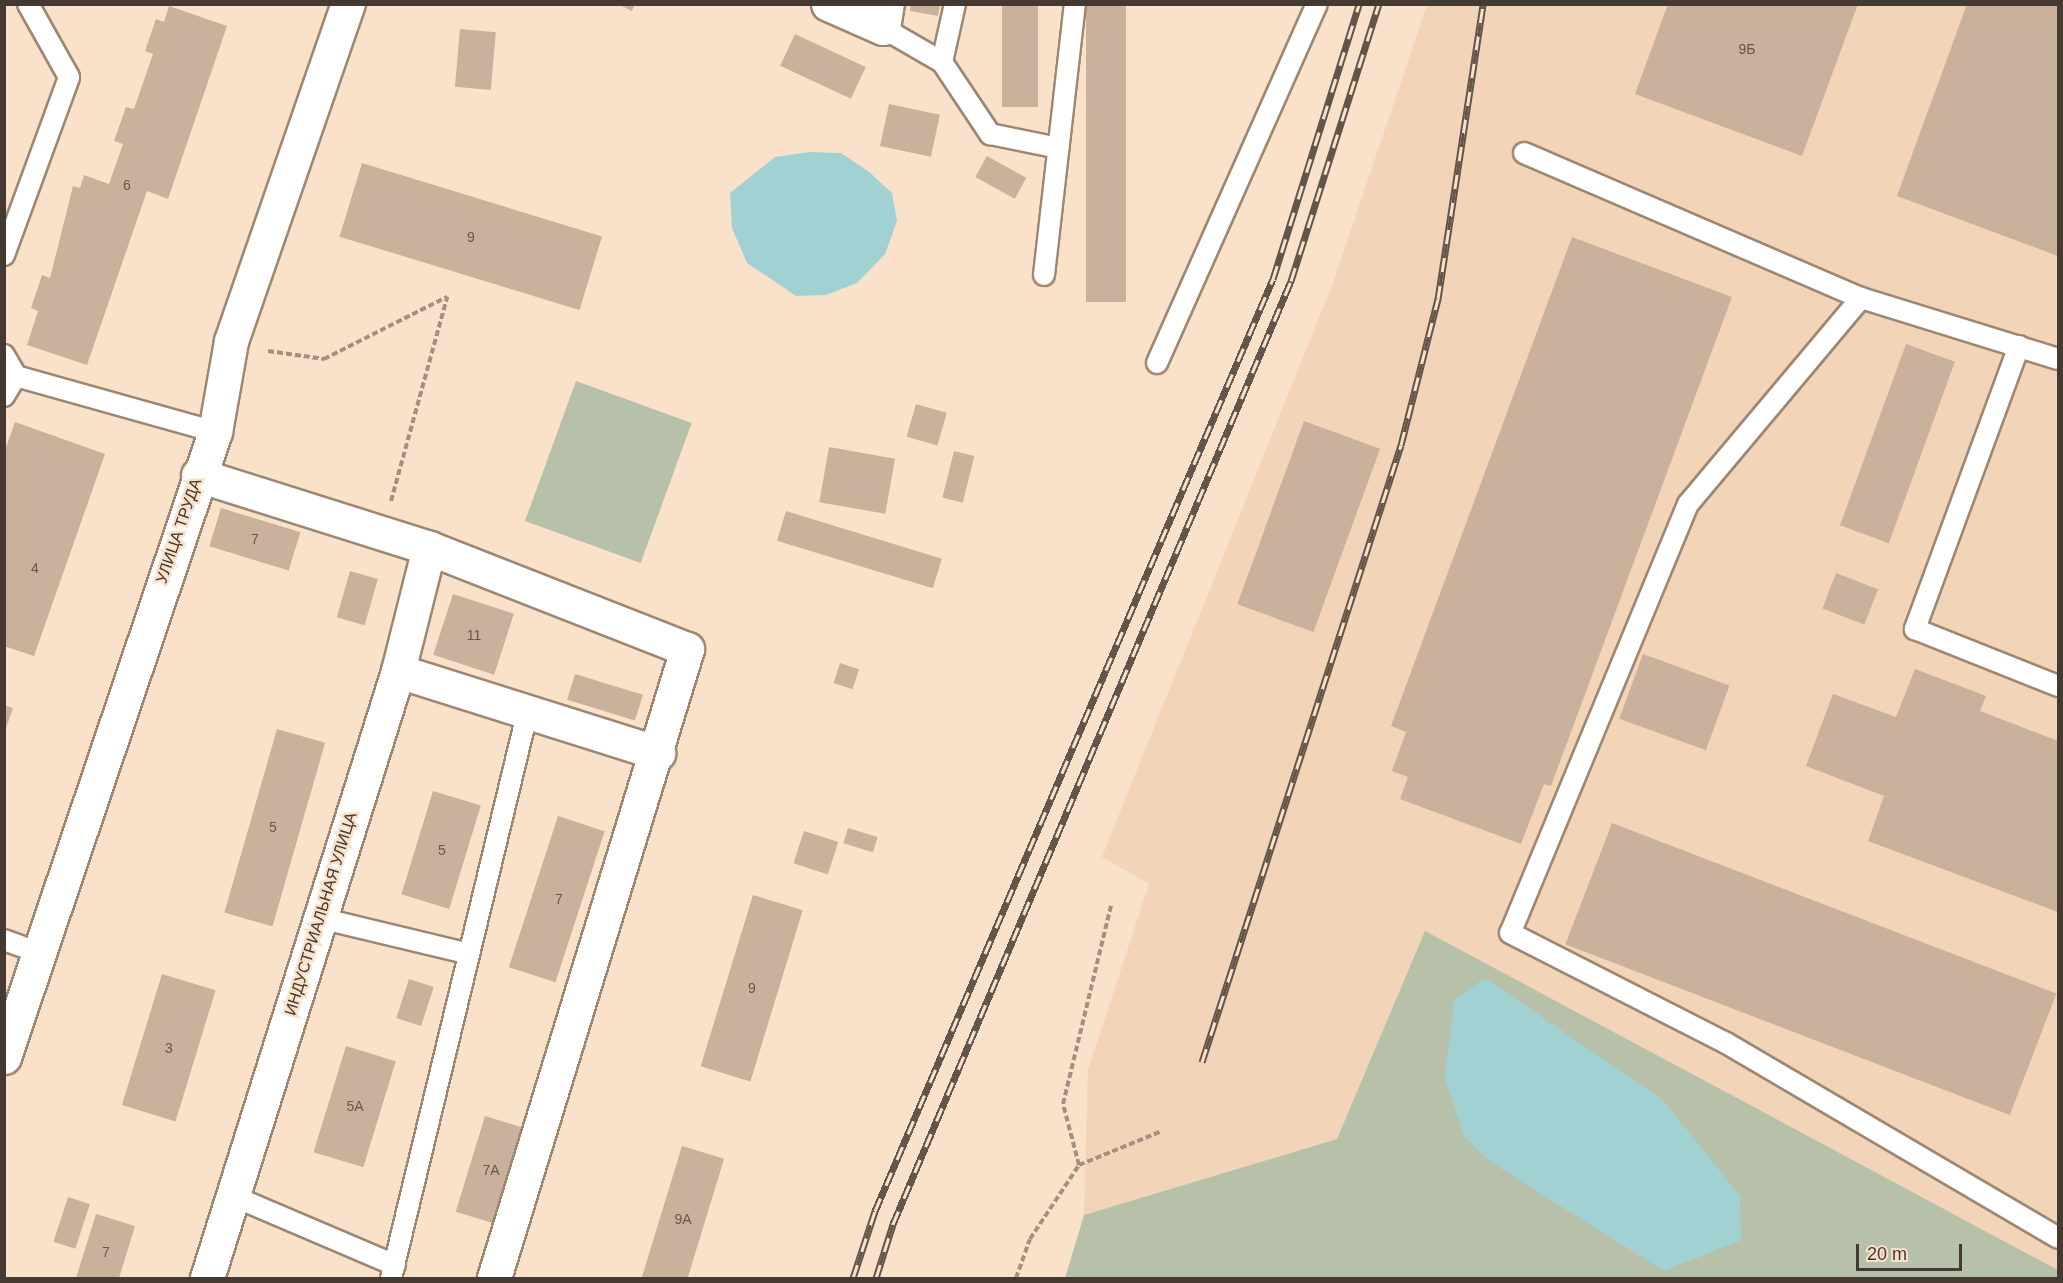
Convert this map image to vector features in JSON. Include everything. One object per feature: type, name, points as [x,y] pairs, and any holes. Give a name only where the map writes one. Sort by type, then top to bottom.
[{"type":"street","name":"УЛИЦА ТРУДА","points":[[4,1057],[37,952],[198,475],[215,432],[231,341],[348,4]]},
{"type":"street","points":[[828,4],[885,16]]},
{"type":"street","points":[[198,475],[429,548],[687,649],[658,753],[495,1278]]},
{"type":"street","name":"ИНДУСТРИАЛЬНАЯ УЛИЦА","points":[[207,1278],[398,671],[429,548]]},
{"type":"street","points":[[398,671],[528,710],[658,753]]},
{"type":"lane","points":[[4,255],[69,77],[27,4]]},
{"type":"lane","points":[[942,62],[956,4]]},
{"type":"lane","points":[[1044,275],[1075,4]]},
{"type":"lane","points":[[1156,363],[1317,4]]},
{"type":"lane","points":[[885,16],[942,62],[990,134],[1059,148]]},
{"type":"lane","points":[[1524,153],[1861,298],[2058,359]]},
{"type":"lane","points":[[1861,298],[1688,504],[1510,933],[1726,1043],[2058,1238]]},
{"type":"lane","points":[[2019,346],[1915,629],[2058,686]]},
{"type":"lane","points":[[4,356],[16,376],[215,432]]},
{"type":"lane","points":[[4,396],[16,376]]},
{"type":"lane","points":[[233,1197],[393,1272],[466,953],[528,710]]},
{"type":"lane","points":[[320,918],[466,953]]},
{"type":"lane","points":[[4,940],[37,952]]},
{"type":"path","points":[[268,351],[324,359],[447,297],[383,533]]},
{"type":"path","points":[[1079,1165],[1063,1104],[1111,905]]},
{"type":"path","points":[[1017,1278],[1030,1239],[1079,1165],[1162,1131]]},
{"type":"shaded area","points":[[1427,5],[2058,5],[2058,1270],[1426,932],[1337,1139],[1084,1215],[1088,1070],[1149,884],[1102,857],[1333,283]]},
{"type":"green space","points":[[576,381],[692,423],[641,563],[525,521]]},
{"type":"green space","points":[[1425,931],[2058,1270],[2058,1278],[1065,1278],[1084,1215],[1337,1139]]},
{"type":"water","points":[[810,152],[841,153],[868,171],[892,193],[897,221],[885,254],[857,283],[826,295],[796,296],[747,263],[732,228],[730,193],[775,157]]},
{"type":"water","points":[[1485,978],[1663,1100],[1740,1196],[1741,1240],[1664,1271],[1492,1163],[1464,1137],[1445,1077],[1454,1000]]},
{"type":"building","points":[[618,4],[635,4],[632,11]]},
{"type":"building","points":[[911,4],[940,4],[938,16],[910,11]]},
{"type":"building","points":[[1002,4],[1038,4],[1038,107],[1002,107]]},
{"type":"building","points":[[1086,4],[1126,4],[1126,302],[1086,302]]},
{"type":"building","points":[[1668,4],[1858,4],[1802,156],[1635,94]]},
{"type":"building","points":[[1967,4],[2058,4],[2058,256],[1897,196]]},
{"type":"building","points":[[169,6],[227,26],[168,199],[147,191],[87,365],[27,345],[38,311],[31,308],[42,275],[50,278],[73,186],[80,188],[84,175],[109,184],[123,144],[114,141],[126,107],[134,109],[153,54],[145,51],[156,19],[164,22]]},
{"type":"building","points":[[460,29],[496,32],[491,90],[455,87]]},
{"type":"building","points":[[795,34],[866,67],[851,99],[780,66]]},
{"type":"building","points":[[889,104],[940,115],[931,157],[880,146]]},
{"type":"building","points":[[987,156],[1026,178],[1015,199],[975,177]]},
{"type":"building","points":[[362,163],[602,236],[580,310],[339,237]]},
{"type":"building","points":[[1572,237],[1732,297],[1551,786],[1544,784],[1521,844],[1400,799],[1408,777],[1392,771],[1406,732],[1391,726]]},
{"type":"building","points":[[1906,344],[1955,362],[1889,543],[1840,525]]},
{"type":"building","points":[[916,404],[947,413],[937,446],[907,437]]},
{"type":"building","points":[[1304,421],[1380,449],[1313,632],[1237,604]]},
{"type":"building","points":[[15,422],[105,454],[34,656],[4,646],[4,453]]},
{"type":"building","points":[[829,447],[895,459],[885,514],[819,502]]},
{"type":"building","points":[[954,451],[974,456],[963,503],[942,498]]},
{"type":"building","points":[[221,508],[300,532],[289,571],[209,546]]},
{"type":"building","points":[[786,511],[942,559],[933,588],[777,541]]},
{"type":"building","points":[[350,571],[378,579],[365,625],[337,617]]},
{"type":"building","points":[[1836,573],[1878,589],[1864,625],[1822,608]]},
{"type":"building","points":[[453,594],[514,614],[494,675],[433,655]]},
{"type":"building","points":[[1643,654],[1729,685],[1706,750],[1619,719]]},
{"type":"building","points":[[840,663],[859,669],[853,689],[834,683]]},
{"type":"building","points":[[1915,669],[1986,696],[1980,711],[2058,741],[2058,912],[1868,841],[1884,796],[1806,766],[1833,694],[1896,717]]},
{"type":"building","points":[[575,674],[643,695],[635,721],[567,700]]},
{"type":"building","points":[[4,705],[13,708],[5,731],[4,731]]},
{"type":"building","points":[[277,729],[325,743],[272,926],[224,913]]},
{"type":"building","points":[[433,791],[481,806],[449,909],[401,894]]},
{"type":"building","points":[[558,816],[605,831],[555,982],[509,967]]},
{"type":"building","points":[[1612,823],[2056,994],[2010,1115],[1565,944]]},
{"type":"building","points":[[848,828],[878,837],[873,852],[843,843]]},
{"type":"building","points":[[804,831],[838,842],[828,874],[793,863]]},
{"type":"building","points":[[753,895],[803,910],[750,1081],[701,1066]]},
{"type":"building","points":[[162,974],[216,990],[175,1121],[122,1105]]},
{"type":"building","points":[[409,979],[434,987],[421,1026],[396,1018]]},
{"type":"building","points":[[346,1046],[396,1061],[363,1167],[314,1152]]},
{"type":"building","points":[[485,1116],[525,1128],[496,1224],[456,1212]]},
{"type":"building","points":[[682,1146],[724,1159],[688,1278],[642,1278]]},
{"type":"building","points":[[68,1197],[90,1204],[75,1249],[53,1242]]},
{"type":"building","points":[[96,1214],[135,1226],[119,1278],[76,1278]]},
{"type":"railway","points":[[853,1278],[875,1211],[1273,279],[1359,4]]},
{"type":"railway","points":[[876,1278],[893,1224],[1291,281],[1379,4]]},
{"type":"railway","points":[[1202,1062],[1401,445],[1438,299],[1483,4]]}]
